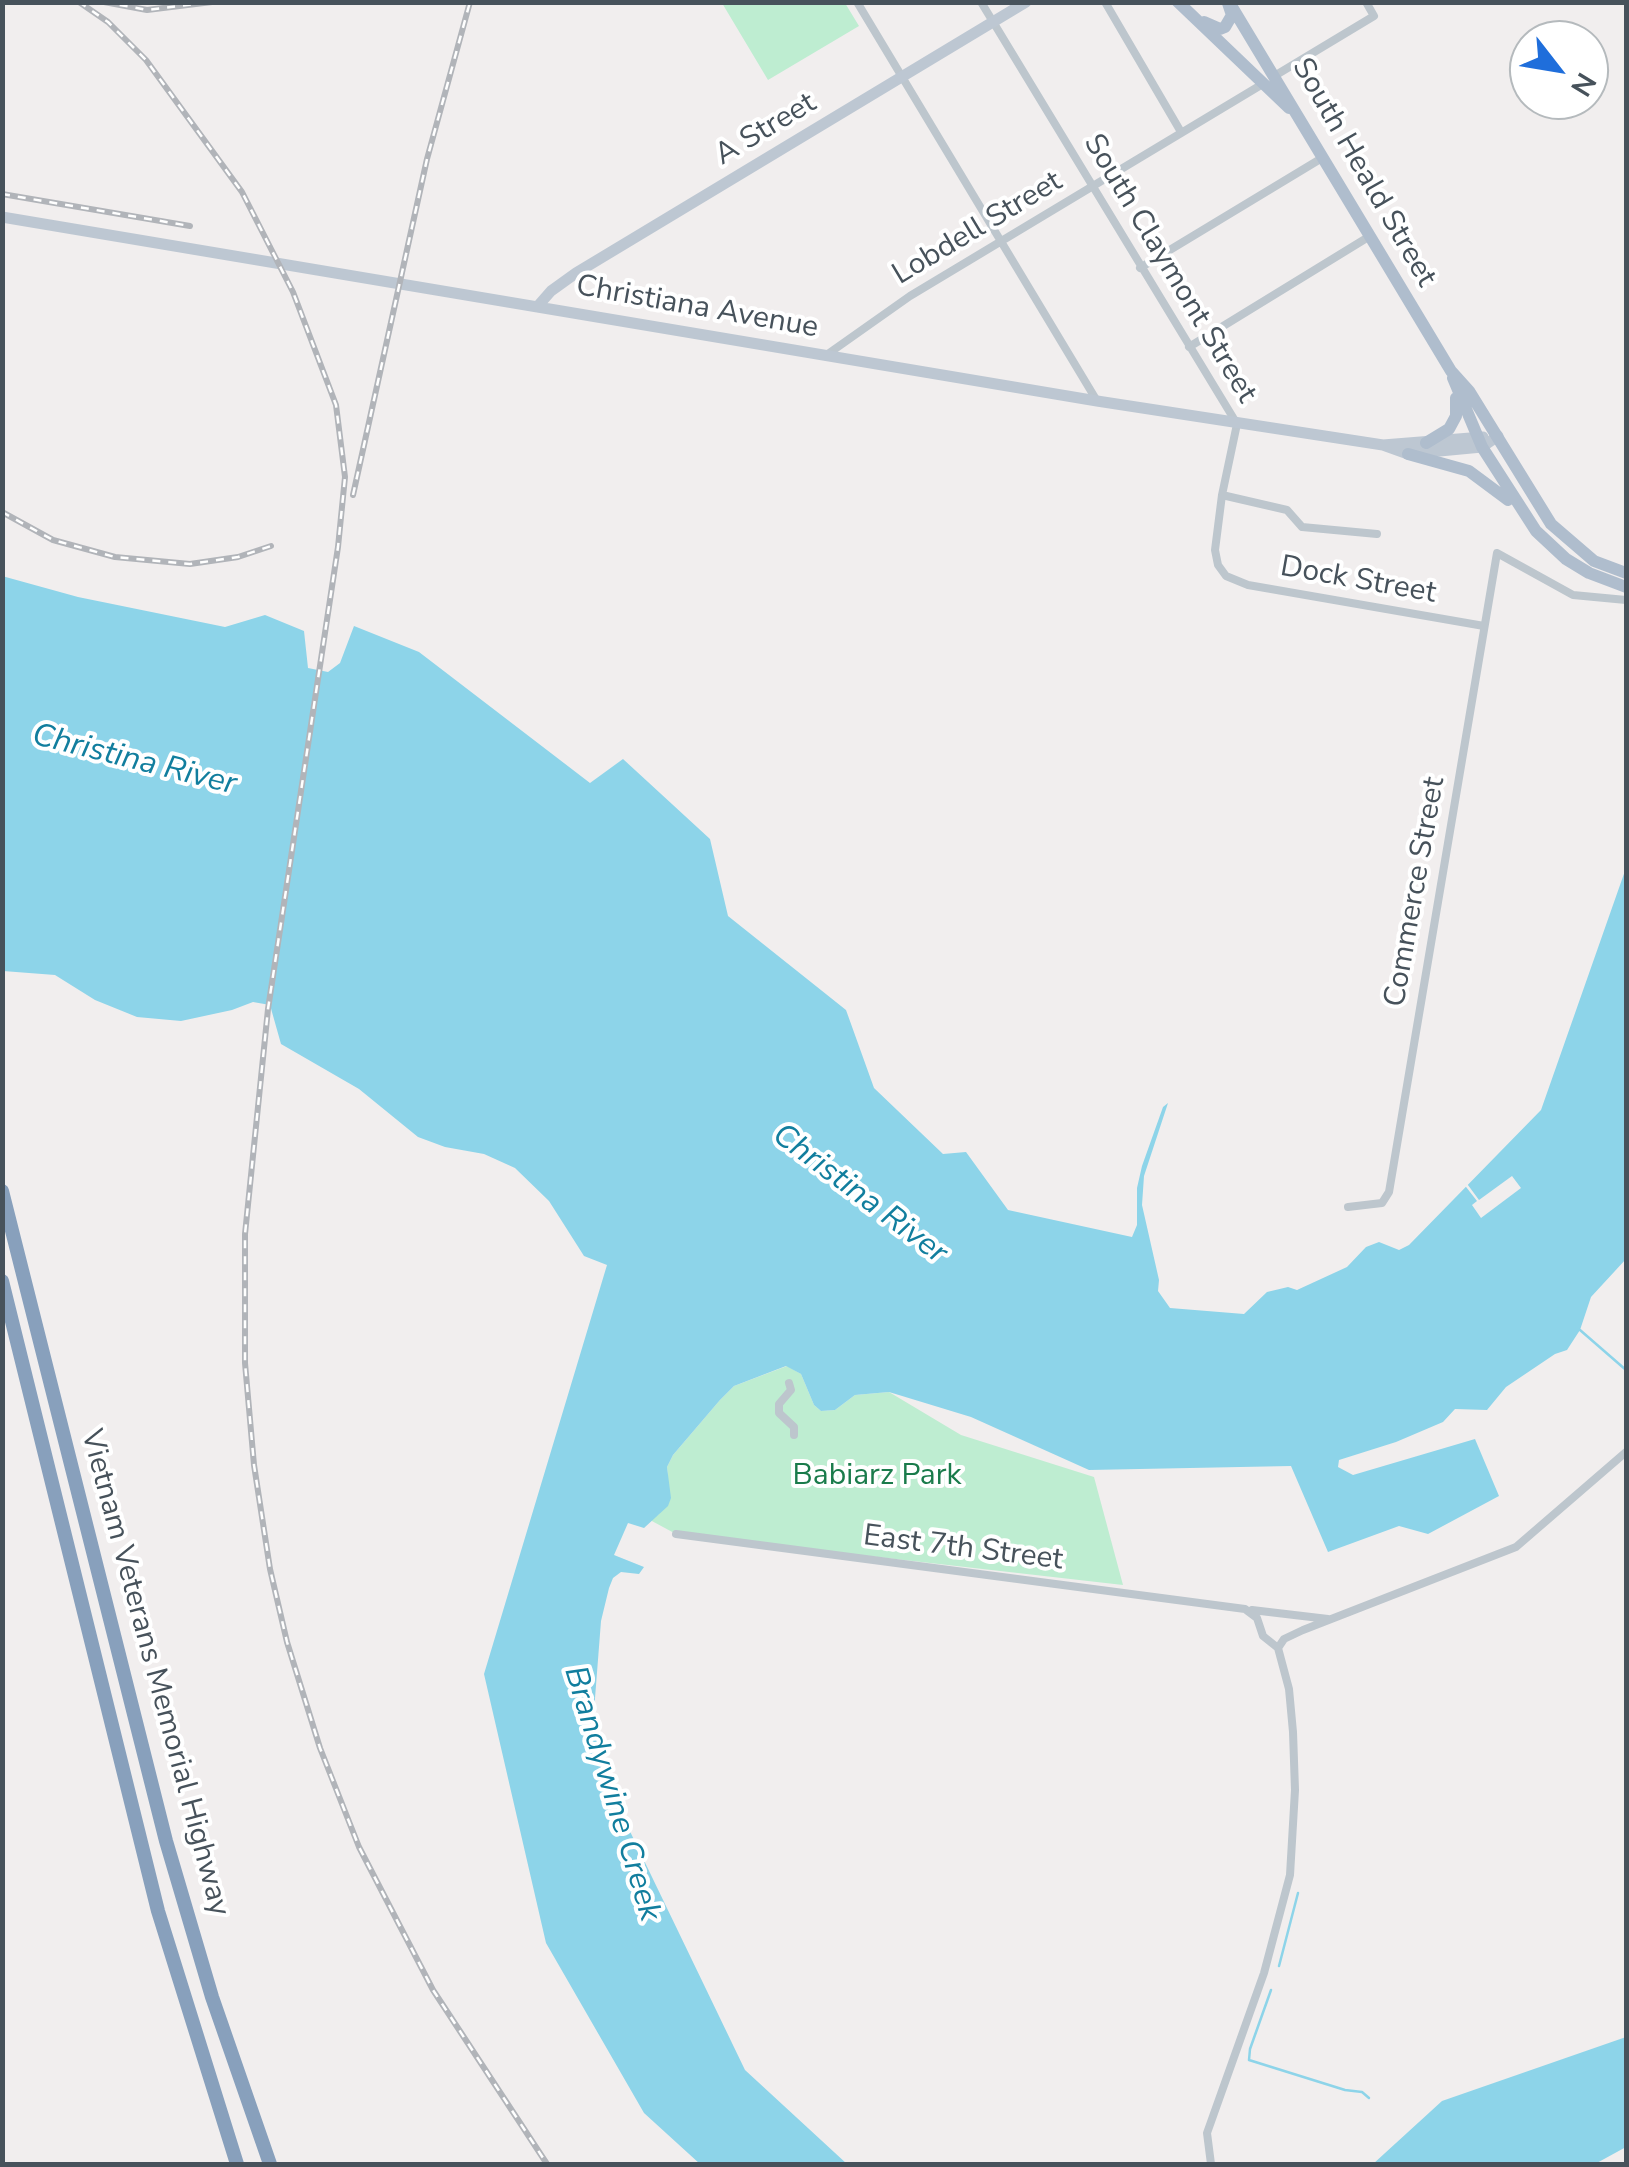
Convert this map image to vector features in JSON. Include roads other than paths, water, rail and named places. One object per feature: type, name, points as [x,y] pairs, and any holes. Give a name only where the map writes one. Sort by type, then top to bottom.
[{"type":"highway","name":"Vietnam Veterans Memorial Highway","points":[[2,1191],[147,1764],[212,1997],[270,2164]]},
{"type":"highway","name":"Vietnam Veterans Memorial Highway","points":[[2,1281],[178,1982],[235,2164]]},
{"type":"main road","name":"A Street","points":[[536,306],[576,274],[1026,2]]},
{"type":"main road","points":[[1183,8],[1220,29],[1232,15],[1229,2]]},
{"type":"main road","name":"South Heald Street","points":[[1229,2],[1451,370],[1480,442],[1526,518],[1553,548],[1592,567],[1626,573]]},
{"type":"main road","points":[[1183,8],[1294,113]]},
{"type":"main road","name":"Christiana Avenue","points":[[2,216],[1236,424],[1384,445],[1480,442]]},
{"type":"main road","points":[[1426,442],[1445,434],[1454,422],[1458,409],[1451,370]]},
{"type":"main road","name":"South Heald Street","points":[[1451,370],[1469,391],[1551,524],[1592,567]]},
{"type":"main road","name":"Christiana Avenue","points":[[1384,445],[1408,454],[1498,436]]},
{"type":"main road","points":[[1408,454],[1482,478],[1526,518]]},
{"type":"main road","points":[[1592,567],[1626,587]]},
{"type":"street","points":[[857,2],[1097,401]]},
{"type":"street","name":"South Claymont Street","points":[[981,2],[1236,424],[1215,556],[1226,576]]},
{"type":"street","points":[[1105,2],[1181,132]]},
{"type":"street","points":[[1276,76],[1374,16],[1366,2]]},
{"type":"street","name":"Lobdell Street","points":[[825,356],[879,316],[1261,84]]},
{"type":"street","points":[[1140,268],[1322,158]]},
{"type":"street","points":[[1189,347],[1370,236]]},
{"type":"street","points":[[1222,495],[1286,510],[1302,527],[1376,534]]},
{"type":"street","name":"Commerce Street","points":[[1348,1207],[1382,1203],[1389,1192],[1497,553],[1573,595],[1626,600]]},
{"type":"street","name":"Dock Street","points":[[1226,576],[1248,585],[1484,626]]},
{"type":"street","points":[[789,1383],[791,1390],[779,1404],[779,1414],[794,1427],[794,1436]]},
{"type":"street","name":"East 7th Street","points":[[1278,1648],[1284,1639],[1516,1547],[1626,1452]]},
{"type":"street","name":"East 7th Street","points":[[676,1534],[1332,1619]]},
{"type":"street","points":[[1210,2164],[1207,2133],[1264,1974],[1290,1875],[1295,1790],[1289,1689],[1278,1648],[1263,1636],[1257,1618],[1245,1609]]},
{"type":"water","points":[[2,576],[78,597],[225,627],[265,615],[304,631],[308,668],[328,672],[340,663],[354,626],[419,652],[590,783],[623,759],[710,839],[728,916],[846,1010],[874,1088],[943,1154],[966,1152],[1008,1210],[1132,1237],[1137,1225],[1137,1188],[1142,1166],[1163,1107],[1168,1103],[1144,1176],[1142,1205],[1158,1291],[1170,1308],[1244,1314],[1267,1292],[1288,1287],[1297,1290],[1347,1267],[1366,1247],[1379,1242],[1399,1250],[1409,1245],[1541,1110],[1626,868],[1626,1259],[1591,1297],[1580,1330],[1567,1350],[1506,1387],[1487,1410],[1455,1409],[1443,1422],[1339,1460],[1338,1467],[1353,1475],[1475,1439],[1499,1496],[1428,1534],[1399,1526],[1328,1552],[1291,1466],[1089,1470],[971,1417],[889,1392],[855,1395],[835,1410],[821,1411],[814,1405],[801,1374],[786,1366],[734,1386],[673,1455],[667,1467],[671,1498],[668,1506],[644,1528],[628,1523],[614,1555],[644,1567],[639,1574],[621,1572],[609,1588],[601,1621],[593,1724],[625,1821],[745,2070],[847,2164],[700,2164],[644,2113],[546,1943],[484,1674],[607,1265],[584,1256],[549,1201],[515,1168],[484,1154],[418,1137],[359,1089],[281,1044],[270,1005],[253,1002],[181,1021],[137,1017],[95,1000],[55,975],[3,971]]},
{"type":"water","points":[[1626,2037],[1626,2147],[1595,2164],[1373,2164],[1442,2101]]},
{"type":"waterway","points":[[1580,1330],[1626,1370]]},
{"type":"waterway","points":[[1279,1966],[1298,1893]]},
{"type":"waterway","points":[[1271,1990],[1249,2060],[1362,2092],[1369,2098]]},
{"type":"railway","points":[[79,2],[108,22],[146,60],[242,192],[293,292],[336,405],[345,477],[338,547],[268,1009],[245,1234],[245,1363],[254,1465],[270,1569],[287,1642],[320,1748],[359,1847],[433,1990],[547,2164]]},
{"type":"railway","points":[[104,2],[147,10],[212,2]]},
{"type":"railway","points":[[353,495],[427,159],[470,2]]},
{"type":"railway","points":[[2,194],[190,226]]},
{"type":"railway","points":[[2,512],[53,540],[115,557],[190,564],[238,557],[271,546]]},
{"type":"water label","name":"Christina River","points":[[134,761]]},
{"type":"water label","name":"Christina River","points":[[859,1195]]},
{"type":"water label","name":"Brandywine Creek","points":[[611,1794]]},
{"type":"park label","name":"Babiarz Park","points":[[877,1477]]}]
